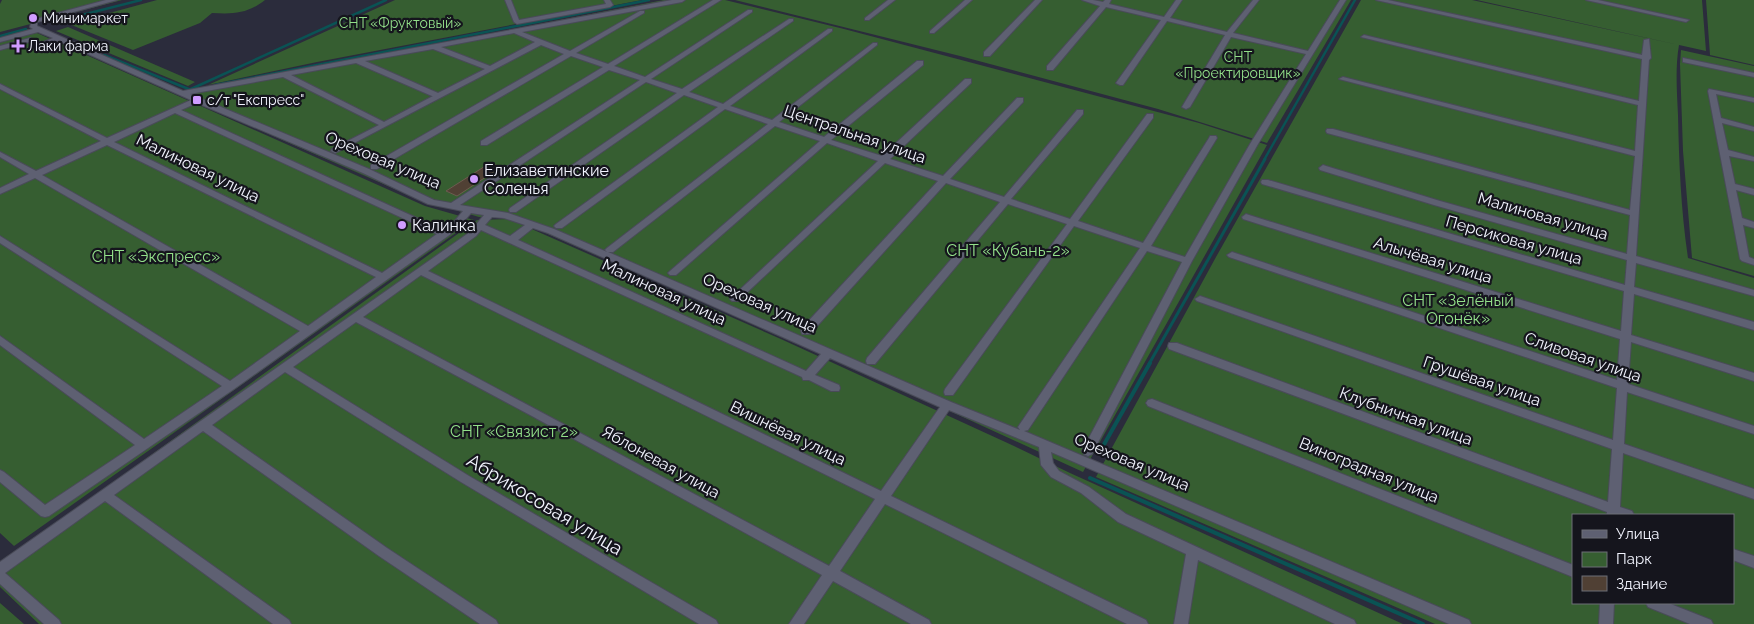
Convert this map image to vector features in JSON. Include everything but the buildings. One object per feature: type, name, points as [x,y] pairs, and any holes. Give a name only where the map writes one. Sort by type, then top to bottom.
[{"type":"street","points":[[38,30],[33,27],[34,22],[114,0]]},
{"type":"street","points":[[508,0],[517,22],[682,0]]},
{"type":"street","points":[[183,93],[358,60],[373,54],[434,47],[514,32],[588,13],[610,4],[608,0]]},
{"type":"street","points":[[484,143],[718,0]]},
{"type":"street","points":[[867,19],[892,0]]},
{"type":"street","points":[[932,32],[969,0]]},
{"type":"street","points":[[987,54],[1039,0]]},
{"type":"street","points":[[1085,0],[1107,2],[1309,54]]},
{"type":"street","points":[[1120,83],[1179,0]]},
{"type":"street","points":[[1186,107],[1230,34],[1256,0]]},
{"type":"street","points":[[1088,451],[1187,261],[1254,144],[1343,0]]},
{"type":"street","points":[[1380,0],[1646,58]]},
{"type":"street","points":[[1588,0],[1686,20]]},
{"type":"street","points":[[1050,68],[1107,2]]},
{"type":"street","points":[[451,207],[750,11]]},
{"type":"street","points":[[374,167],[642,12]]},
{"type":"street","points":[[513,210],[791,20]]},
{"type":"street","points":[[0,40],[38,30]]},
{"type":"street","name":"Ореховая улица","points":[[38,30],[431,202],[490,214],[505,215],[560,234],[828,353],[948,399],[1044,444],[1464,624]]},
{"type":"street","points":[[559,226],[830,30]]},
{"type":"street","name":"Центральная улица","points":[[514,32],[538,43],[723,106],[1187,261]]},
{"type":"street","points":[[1364,37],[1643,104]]},
{"type":"street","points":[[0,48],[30,40],[41,45],[58,39]]},
{"type":"street","points":[[1614,513],[1648,40]]},
{"type":"street","points":[[336,151],[538,43]]},
{"type":"street","points":[[610,250],[875,44]]},
{"type":"street","points":[[434,47],[487,67]]},
{"type":"street","points":[[358,60],[435,94]]},
{"type":"street","points":[[1686,60],[1754,75]]},
{"type":"street","points":[[673,274],[826,140],[920,63]]},
{"type":"street","points":[[283,74],[381,122]]},
{"type":"street","points":[[1343,79],[1640,155]]},
{"type":"street","points":[[735,300],[968,81]]},
{"type":"street","name":"Малиновая улица","points":[[0,86],[106,141],[383,278]]},
{"type":"street","points":[[1749,260],[1737,220],[1712,91],[1754,100]]},
{"type":"street","points":[[0,191],[197,100]]},
{"type":"street","points":[[806,332],[943,180],[1020,100]]},
{"type":"street","points":[[174,110],[445,234]]},
{"type":"street","points":[[871,361],[1080,112]]},
{"type":"street","points":[[796,624],[883,498],[948,399],[1071,223],[1150,116]]},
{"type":"street","points":[[1718,120],[1754,129]]},
{"type":"street","points":[[1330,131],[1635,214]]},
{"type":"street","points":[[1024,427],[1146,246],[1213,138]]},
{"type":"street","points":[[1724,152],[1754,159]]},
{"type":"street","points":[[0,154],[309,331]]},
{"type":"street","name":"Малиновая улица","points":[[1323,168],[1754,293]]},
{"type":"street","name":"Персиковая улица","points":[[1264,182],[1754,326]]},
{"type":"street","points":[[1730,186],[1754,192]]},
{"type":"street","points":[[0,475],[45,512],[309,331],[456,226],[470,209]]},
{"type":"street","points":[[0,569],[473,234],[490,214]]},
{"type":"street","name":"Алычёвая улица","points":[[1246,217],[1754,376]]},
{"type":"street","points":[[1737,220],[1754,225]]},
{"type":"street","points":[[511,240],[533,224]]},
{"type":"street","name":"Малиновая улица","points":[[480,226],[835,388]]},
{"type":"street","points":[[0,239],[230,386]]},
{"type":"street","name":"Сливовая улица","points":[[1232,255],[1754,430]]},
{"type":"street","name":"Вишнёвая улица","points":[[421,270],[1140,624]]},
{"type":"street","name":"Грушёвая улица","points":[[1200,299],[1754,494]]},
{"type":"street","name":"Яблоневая улица","points":[[355,317],[924,624]]},
{"type":"street","points":[[0,340],[144,445]]},
{"type":"street","name":"Клубничная улица","points":[[1173,346],[1614,513]]},
{"type":"street","points":[[807,376],[828,353]]},
{"type":"street","name":"Абрикосовая улица","points":[[285,367],[465,479],[711,624]]},
{"type":"street","name":"Виноградная улица","points":[[1152,403],[1572,571]]},
{"type":"street","points":[[203,425],[383,552],[491,624]]},
{"type":"street","points":[[1044,444],[1047,465],[1055,474],[1085,490],[1122,518],[1349,624]]},
{"type":"street","points":[[105,494],[284,624]]},
{"type":"street","points":[[1181,624],[1193,552]]},
{"type":"street","points":[[1734,554],[1754,562]]},
{"type":"street","points":[[0,576],[54,624]]},
{"type":"street","points":[[1606,624],[1607,604]]},
{"type":"street","points":[[1656,604],[1706,624]]},
{"type":"green space","points":[[2,0],[122,0],[0,32],[0,4]]},
{"type":"green space","points":[[157,0],[265,0],[246,11],[212,13],[200,23],[133,50],[69,24]]},
{"type":"green space","name":"СНТ «Фруктовый»","points":[[395,0],[642,0],[317,62],[208,85]]},
{"type":"green space","name":"СНТ «Кубань-2»","points":[[664,0],[725,0],[844,29],[1199,123],[1267,145],[1083,472],[856,368],[507,216],[479,217],[418,199],[177,94]]},
{"type":"green space","name":"СНТ «Проектировщик»","points":[[735,0],[1351,0],[1267,143],[1158,109],[960,56]]},
{"type":"green space","name":"СНТ «Зелёный Огонёк»","points":[[1361,0],[1472,0],[1679,45],[1677,80],[1680,169],[1688,258],[1754,278],[1754,624],[1435,624],[1096,477],[1216,257]]},
{"type":"green space","points":[[1477,0],[1702,0],[1706,51]]},
{"type":"green space","points":[[1706,0],[1754,0],[1754,65],[1710,55]]},
{"type":"green space","points":[[68,27],[195,82],[188,86],[56,31]]},
{"type":"green space","name":"СНТ «Экспресс»","points":[[28,29],[425,206],[474,220],[14,546],[0,533],[0,37]]},
{"type":"green space","points":[[1681,50],[1754,66],[1754,276],[1692,258],[1683,151]]},
{"type":"green space","name":"СНТ «Связист 2»","points":[[509,219],[783,340],[1403,624],[39,624],[0,587],[0,564],[477,220]]},
{"type":"green space","points":[[0,603],[24,624],[0,624]]},
{"type":"waterway","points":[[54,22],[141,0]]},
{"type":"waterway","points":[[191,89],[386,0]]},
{"type":"waterway","points":[[215,85],[649,0]]},
{"type":"waterway","points":[[1264,160],[1355,0]]},
{"type":"waterway","points":[[0,36],[26,29]]},
{"type":"waterway","points":[[104,55],[191,90]]},
{"type":"waterway","points":[[1149,364],[1265,159]]},
{"type":"waterway","points":[[1102,448],[1150,363]]},
{"type":"waterway","points":[[1090,478],[1423,624]]},
{"type":"place","name":"Минимаркет","points":[[33,18]]},
{"type":"place","name":"Лаки фарма","points":[[18,46]]},
{"type":"place","name":"с/т \"Експресс\"","points":[[197,100]]},
{"type":"place","name":"Елизаветинские Соленья","points":[[474,179]]},
{"type":"place","name":"Калинка","points":[[402,225]]}]
